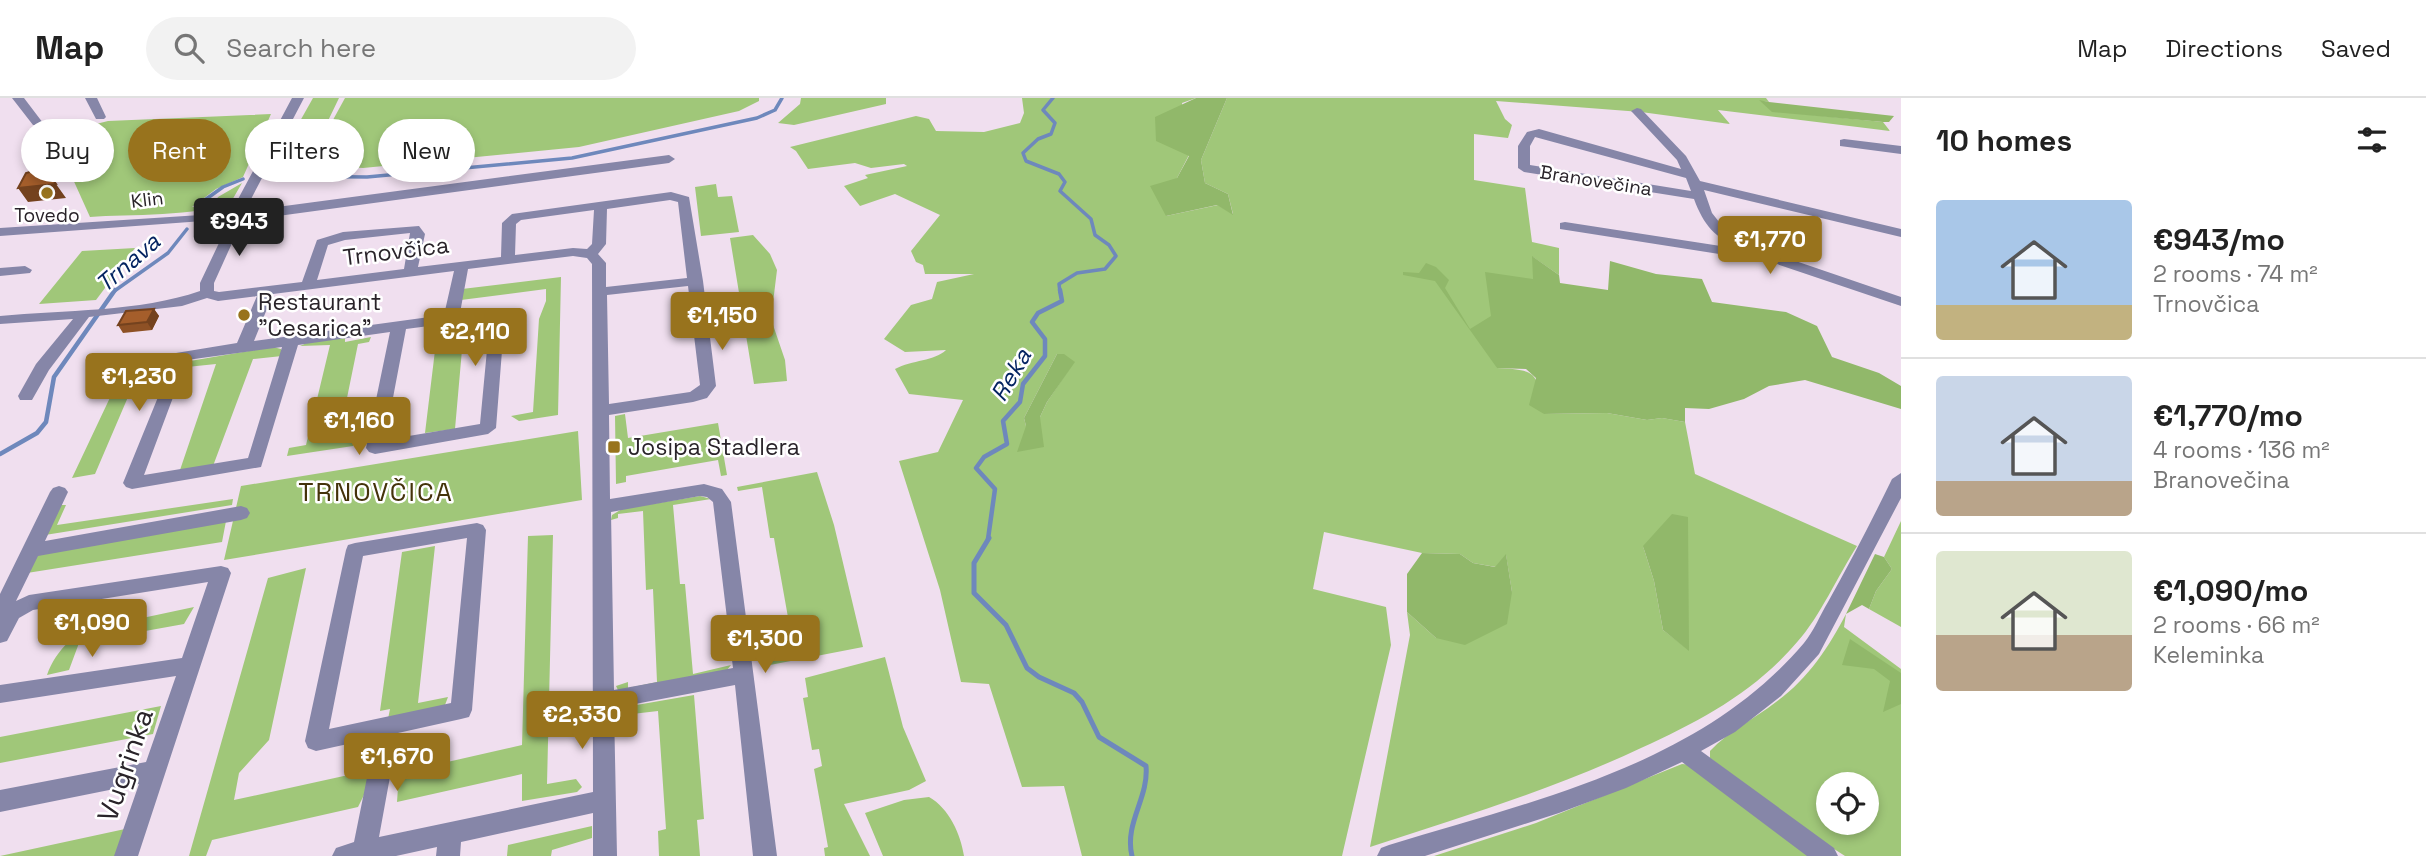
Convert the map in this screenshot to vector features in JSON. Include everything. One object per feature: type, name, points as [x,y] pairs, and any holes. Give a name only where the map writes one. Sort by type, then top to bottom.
[{"type":"street","points":[[18,98],[34,119]]},
{"type":"street","points":[[91,98],[100,117]]},
{"type":"street","points":[[298,98],[255,177],[249,208],[345,202],[669,159]]},
{"type":"street","name":"Branovečina","points":[[1637,111],[1682,159],[1706,214],[1722,235],[1761,254],[1901,303]]},
{"type":"street","name":"Branovečina","points":[[1695,185],[1524,168],[1524,146],[1531,135],[1539,133],[1695,185],[1901,233]]},
{"type":"street","points":[[1844,143],[1901,149]]},
{"type":"street","points":[[508,260],[509,223],[512,219],[524,215],[681,198],[685,202],[708,386],[705,391],[693,397],[599,411]]},
{"type":"street","points":[[601,205],[598,244],[591,254],[599,263],[605,856]]},
{"type":"street","name":"Klin","points":[[0,232],[229,216],[249,208]]},
{"type":"street","points":[[207,293],[207,283],[229,216]]},
{"type":"street","name":"Branovečina","points":[[1565,226],[1749,255],[1761,254]]},
{"type":"street","points":[[308,285],[322,243],[343,236],[414,229],[418,234],[410,272]]},
{"type":"street","name":"Trnovčica","points":[[3,323],[182,302],[207,293],[218,297],[573,252],[591,254]]},
{"type":"street","points":[[451,319],[462,266]]},
{"type":"street","points":[[0,272],[25,270]]},
{"type":"street","points":[[599,292],[696,281]]},
{"type":"street","points":[[243,348],[267,291]]},
{"type":"street","points":[[291,341],[255,463],[132,483],[181,356],[498,312],[488,428],[375,448],[398,326]]},
{"type":"street","points":[[26,396],[42,368],[86,314]]},
{"type":"street","points":[[1390,856],[1606,786],[1709,737],[1767,695],[1812,648],[1864,554],[1901,479]]},
{"type":"street","points":[[600,507],[700,490],[719,495],[765,856]]},
{"type":"street","points":[[0,635],[7,608],[59,492]]},
{"type":"street","points":[[31,550],[241,513]]},
{"type":"street","points":[[477,530],[461,710],[388,726],[316,741],[355,550],[477,530]]},
{"type":"street","name":"Vugrinka","points":[[7,608],[221,573],[126,856]]},
{"type":"street","points":[[0,694],[191,665]]},
{"type":"street","points":[[603,701],[744,675]]},
{"type":"street","points":[[388,726],[354,854],[449,845],[605,800]]},
{"type":"street","points":[[1684,751],[1826,856]]},
{"type":"street","points":[[0,801],[153,771]]},
{"type":"green space","points":[[313,98],[339,98],[329,119],[301,119]]},
{"type":"green space","points":[[345,98],[759,98],[759,101],[739,111],[579,147],[475,157],[475,119],[378,119],[378,167],[364,168],[364,119],[333,119]]},
{"type":"green space","points":[[801,98],[886,98],[886,104],[794,125],[778,123],[800,104]]},
{"type":"green space","points":[[1022,98],[1196,98],[1182,103],[1189,155],[1177,178],[1166,216],[1218,205],[1233,214],[1228,194],[1205,183],[1201,160],[1227,98],[1766,98],[1769,102],[1761,101],[1773,111],[1883,122],[1890,131],[1718,110],[1730,124],[1641,112],[1496,101],[1505,119],[1512,125],[1508,138],[1474,134],[1474,180],[1525,188],[1532,242],[1559,248],[1559,275],[1533,257],[1533,279],[1492,316],[1497,368],[1521,370],[1534,376],[1544,414],[1607,413],[1647,420],[1662,418],[1685,422],[1695,474],[1857,546],[1821,608],[1798,641],[1764,675],[1725,704],[1663,738],[1575,777],[1370,847],[1410,635],[1407,612],[1436,638],[1512,592],[1506,555],[1496,567],[1473,563],[1460,554],[1422,553],[1324,532],[1313,589],[1386,607],[1391,645],[1342,856],[1082,856],[1064,786],[1022,787],[989,684],[961,682],[940,590],[899,461],[938,452],[963,400],[909,394],[895,369],[936,356],[946,350],[905,352],[884,339],[911,305],[932,299],[937,282],[974,274],[925,274],[923,265],[916,262],[911,251],[940,215],[895,194],[860,206],[844,186],[868,178],[865,175],[907,166],[904,164],[871,168],[855,163],[808,169],[796,151],[790,147],[916,116],[929,119],[936,131],[984,132],[1020,123],[1024,113]],"holes":[[[1057,354],[1074,362],[1040,417],[1026,426],[1024,418]],[[1643,546],[1689,650],[1663,630],[1654,581]]]},
{"type":"green space","points":[[1196,98],[1227,98],[1201,160],[1205,183],[1228,194],[1233,215],[1217,205],[1166,216],[1150,186],[1177,178],[1189,156],[1156,141],[1155,117]]},
{"type":"green space","points":[[1759,100],[1894,116],[1889,122],[1883,122],[1772,112]]},
{"type":"green space","points":[[271,114],[269,119],[245,119],[243,177],[216,189],[192,207],[213,205],[218,197],[242,183],[231,202],[182,213],[90,217],[74,182],[114,182],[114,121],[128,120],[128,182],[231,182],[231,119],[155,119]]},
{"type":"green space","points":[[716,184],[718,197],[732,196],[739,232],[701,236],[695,187]]},
{"type":"green space","points":[[753,235],[770,254],[777,270],[771,319],[785,360],[787,381],[754,384],[730,238]]},
{"type":"green space","points":[[135,248],[96,300],[39,304],[82,251]]},
{"type":"green space","points":[[1532,256],[1559,275],[1560,283],[1608,290],[1610,261],[1656,274],[1702,279],[1712,302],[1786,312],[1817,326],[1832,357],[1879,373],[1901,386],[1901,409],[1805,380],[1769,386],[1744,399],[1709,409],[1685,408],[1685,422],[1662,418],[1647,420],[1607,413],[1544,414],[1529,405],[1536,378],[1526,369],[1497,368],[1435,281],[1403,275],[1403,272],[1419,273],[1426,263],[1436,267],[1449,280],[1445,288],[1470,329],[1491,316],[1485,272],[1533,279]]},
{"type":"green space","points":[[561,277],[558,415],[519,421],[511,416],[533,412],[539,319],[546,301],[546,289],[461,300],[462,289]]},
{"type":"green space","points":[[486,318],[493,327],[485,329],[485,323],[464,327],[455,429],[425,433],[437,334],[446,332],[448,322]]},
{"type":"green space","points":[[345,337],[345,342],[371,337],[369,342],[358,344],[338,442],[355,439],[353,446],[287,456],[289,448],[306,445],[330,345],[300,346],[309,342]]},
{"type":"green space","points":[[273,347],[281,349],[282,356],[253,359],[213,466],[180,470],[216,364],[187,367],[190,361]]},
{"type":"green space","points":[[1057,354],[1064,354],[1075,362],[1047,402],[1040,417],[1044,447],[1017,452],[1026,426],[1024,418]]},
{"type":"green space","points":[[167,363],[171,370],[137,376],[95,474],[72,478],[124,368]]},
{"type":"green space","points":[[625,414],[628,438],[718,423],[727,475],[721,476],[718,460],[626,476],[626,482],[616,484],[615,416]]},
{"type":"green space","points":[[578,431],[582,500],[224,560],[241,486]]},
{"type":"green space","points":[[817,472],[834,525],[863,647],[770,665],[769,657],[794,651],[774,538],[770,538],[762,487],[738,491],[737,487]]},
{"type":"green space","points":[[700,496],[711,499],[673,505],[680,584],[685,584],[693,674],[731,665],[727,670],[618,690],[616,686],[628,682],[628,688],[657,682],[653,589],[646,590],[643,511],[618,514],[618,518],[611,520],[612,515],[622,509]]},
{"type":"green space","points":[[233,499],[232,505],[45,535],[59,505],[66,505],[57,525]]},
{"type":"green space","points":[[1672,514],[1688,517],[1689,651],[1663,630],[1654,581],[1643,546]]},
{"type":"green space","points":[[226,521],[222,542],[27,573],[37,552]]},
{"type":"green space","points":[[1901,521],[1901,627],[1869,609],[1876,591],[1892,569],[1884,557]]},
{"type":"green space","points":[[553,535],[547,784],[576,779],[582,787],[577,792],[522,801],[522,774],[397,802],[399,773],[522,745],[528,536]]},
{"type":"green space","points":[[435,546],[418,703],[448,697],[445,705],[388,719],[390,709],[380,711],[402,552]]},
{"type":"green space","points":[[1422,553],[1460,554],[1473,563],[1495,567],[1506,554],[1512,592],[1507,624],[1465,645],[1436,638],[1407,612],[1407,574]]},
{"type":"green space","points":[[1875,554],[1884,557],[1892,569],[1876,591],[1869,609],[1862,605],[1846,614]]},
{"type":"green space","points":[[306,568],[269,740],[239,773],[234,800],[362,772],[366,746],[373,744],[370,783],[358,807],[212,840],[206,856],[189,856],[268,578]]},
{"type":"green space","points":[[118,599],[139,599],[133,620],[194,607],[184,624],[79,643],[69,670],[47,675],[56,657],[69,642],[85,631],[105,625]]},
{"type":"green space","points":[[1846,614],[1844,627],[1901,669],[1901,856],[1845,856],[1806,831],[1710,758],[1710,751],[1717,744],[1798,684],[1825,651]]},
{"type":"green space","points":[[1850,639],[1901,673],[1901,704],[1883,712],[1890,681],[1874,669],[1842,665]]},
{"type":"green space","points":[[885,657],[903,727],[926,781],[909,790],[844,804],[870,856],[825,856],[824,848],[828,847],[814,769],[822,766],[819,749],[812,750],[803,698],[808,697],[805,678]]},
{"type":"green space","points":[[694,695],[704,819],[697,820],[700,856],[659,856],[658,831],[666,829],[658,711],[615,716],[625,707]]},
{"type":"green space","points":[[161,706],[153,734],[0,763],[0,737]]},
{"type":"green space","points":[[1682,764],[1693,765],[1820,856],[1434,856],[1536,823]]},
{"type":"green space","points":[[929,797],[953,823],[964,856],[883,856],[865,813],[904,800]]},
{"type":"green space","points":[[592,826],[592,838],[552,850],[551,856],[507,856],[508,845]]},
{"type":"green space","points":[[125,829],[115,856],[0,856]]},
{"type":"building","points":[[21,182],[56,184],[18,188]]},
{"type":"building","points":[[154,309],[147,322],[118,325],[126,311]]},
{"type":"waterway","name":"Trnava","points":[[364,177],[572,158],[757,118],[775,110],[782,98]]},
{"type":"waterway","name":"Reka","points":[[1053,98],[1043,110],[1055,123],[1051,134],[1038,139],[1023,153],[1026,161],[1059,174],[1065,182],[1060,191],[1091,219],[1095,235],[1109,245],[1116,256],[1105,269],[1077,273],[1059,284],[1060,292]]},
{"type":"waterway","name":"Trnava","points":[[202,202],[223,187],[243,179]]},
{"type":"waterway","name":"Trnava","points":[[114,291],[168,253],[187,229]]},
{"type":"waterway","name":"Reka","points":[[988,539],[995,489],[976,468],[984,457],[1007,444],[1003,421],[1020,402],[1023,384],[1045,356],[1045,339],[1032,322],[1038,313],[1062,301],[1060,290]]},
{"type":"waterway","name":"Trnava","points":[[0,454],[37,433],[46,422],[54,377],[114,291]]},
{"type":"waterway","name":"Reka","points":[[989,538],[974,563],[974,593],[1006,625],[1027,668],[1039,677],[1074,693],[1082,702],[1099,737],[1146,766],[1144,789],[1131,833],[1132,856]]},
{"type":"place","name":"Tovedo","points":[[47,193]]},
{"type":"place","name":"Restaurant \"Cesarica\"","points":[[244,315]]},
{"type":"place","name":"Josipa Stadlera","points":[[614,447]]},
{"type":"district","name":"TRNOVČICA","points":[[376,492]]}]
